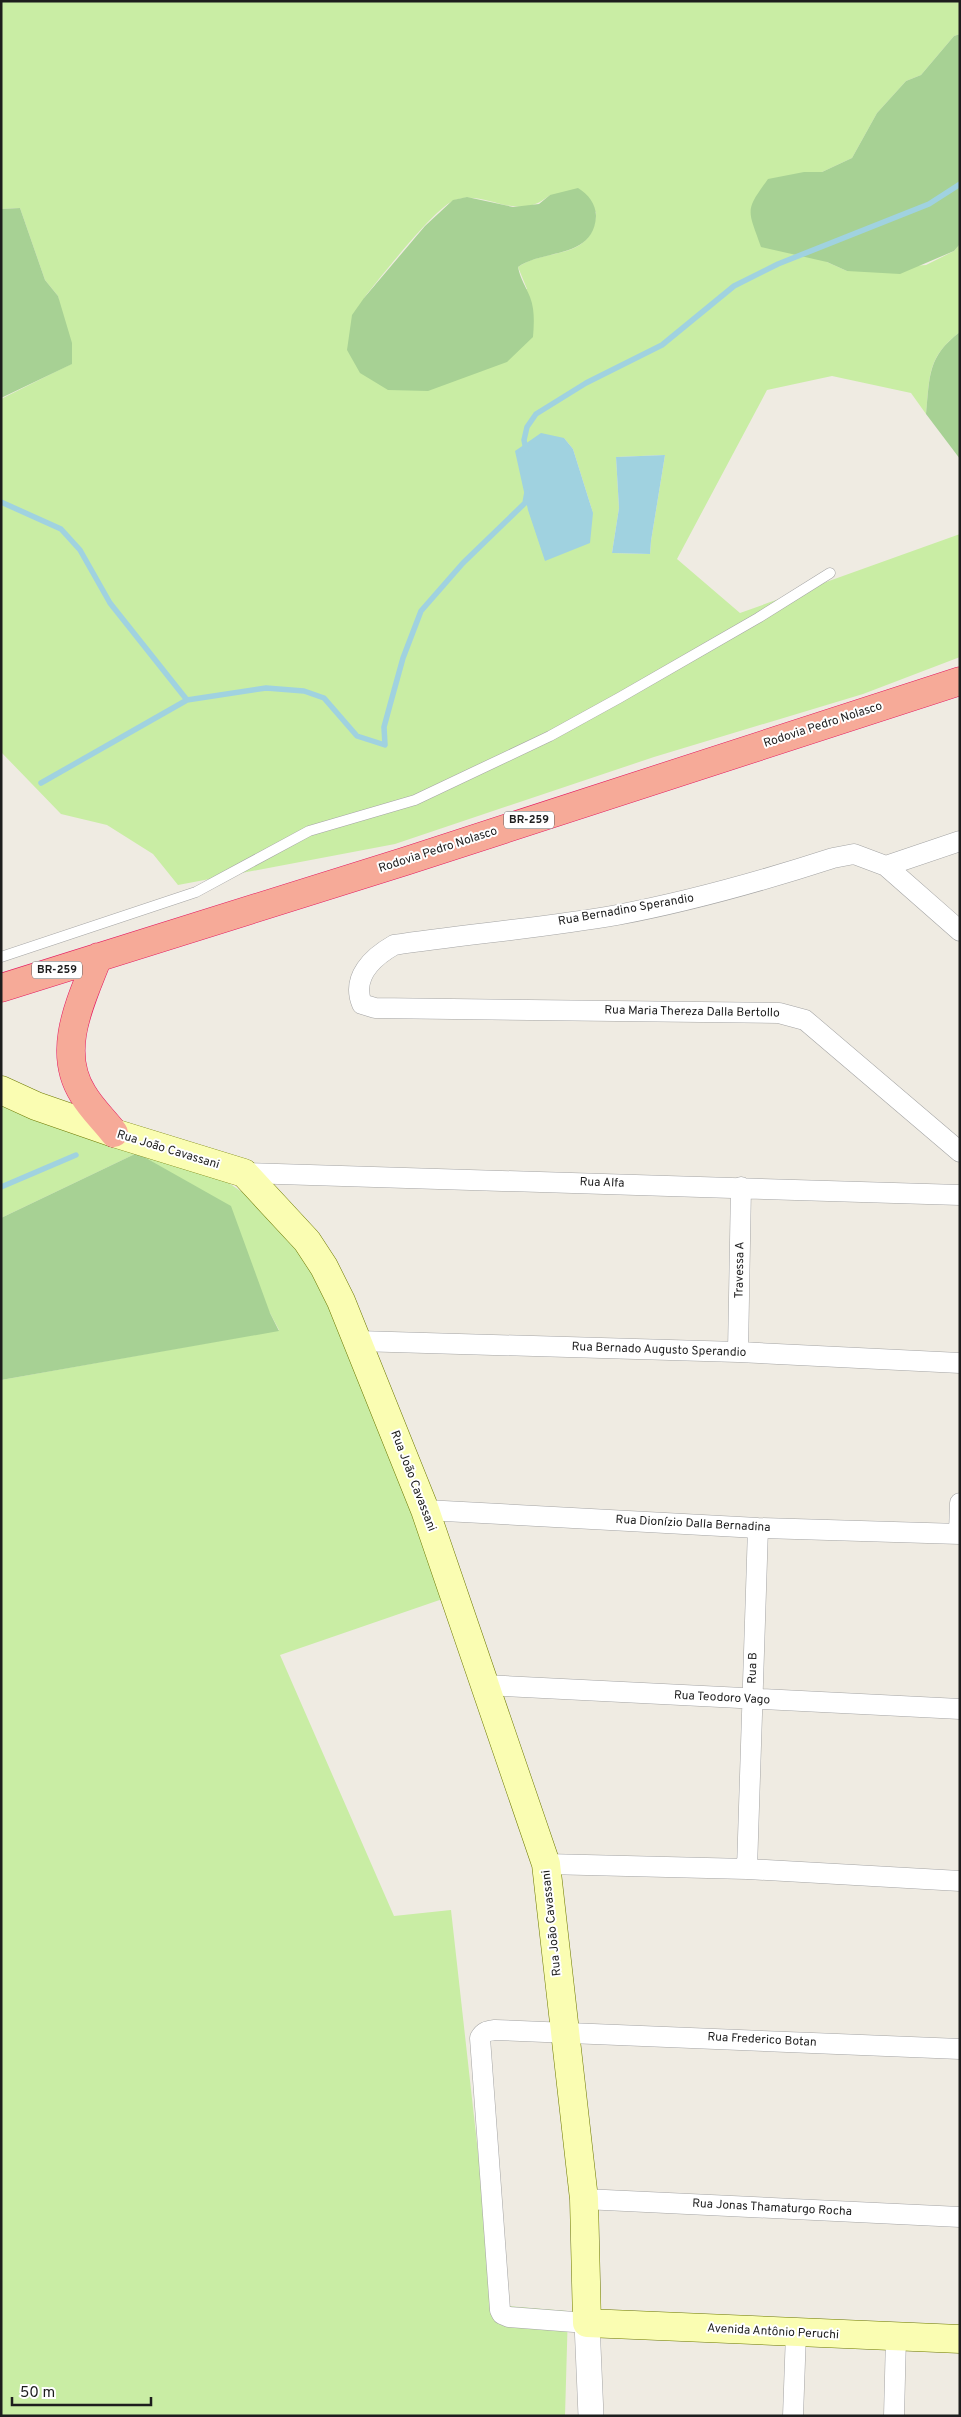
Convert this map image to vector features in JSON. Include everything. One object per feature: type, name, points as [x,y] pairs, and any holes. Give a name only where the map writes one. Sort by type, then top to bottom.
[{"type":"highway","name":"Rodovia Pedro Nolasco","points":[[5,987],[406,861],[960,681]]},
{"type":"highway","points":[[98,957],[72,1027],[71,1057],[75,1077],[82,1094],[114,1133]]},
{"type":"main road","points":[[1,1090],[36,1106]]},
{"type":"main road","points":[[1,1099],[36,1106]]},
{"type":"main road","name":"Rua João Cavassani","points":[[36,1106],[114,1133],[244,1173],[307,1241],[337,1292],[426,1510],[484,1686],[546,1864],[584,2198],[587,2323]]},
{"type":"main road","name":"Avenida Antônio Peruchi","points":[[587,2323],[960,2339]]},
{"type":"street","points":[[886,866],[960,841]]},
{"type":"street","name":"Rua Bernadino Sperandio","points":[[375,1008],[362,1004],[359,988],[361,980],[369,962],[394,945],[614,915],[710,895],[833,858],[854,854],[886,866]]},
{"type":"street","points":[[886,866],[960,931]]},
{"type":"street","name":"Rua Maria Thereza Dalla Bertollo","points":[[375,1008],[779,1013],[796,1016],[805,1020],[960,1152]]},
{"type":"street","name":"Rua Alfa","points":[[244,1173],[960,1195]]},
{"type":"street","name":"Travessa A","points":[[738,1352],[741,1187]]},
{"type":"street","name":"Rua Bernado Augusto Sperandio","points":[[358,1341],[738,1352],[960,1363]]},
{"type":"street","points":[[959,1534],[960,1503]]},
{"type":"street","name":"Rua Dionízio Dalla Bernadina","points":[[426,1510],[758,1528],[959,1534]]},
{"type":"street","name":"Rua B","points":[[747,1869],[758,1528]]},
{"type":"street","name":"Rua Teodoro Vago","points":[[484,1686],[960,1709]]},
{"type":"street","points":[[546,1864],[747,1869],[960,1881]]},
{"type":"street","points":[[565,2032],[486,2031],[480,2038],[499,2301],[500,2310],[505,2316],[587,2323]]},
{"type":"street","name":"Rua Frederico Botan","points":[[565,2032],[960,2049]]},
{"type":"street","name":"Rua Jonas Thamaturgo Rocha","points":[[584,2198],[960,2217]]},
{"type":"street","name":"Rua João Cavassani","points":[[587,2323],[591,2416]]},
{"type":"street","points":[[793,2416],[796,2333]]},
{"type":"street","points":[[894,2416],[896,2337]]},
{"type":"lane","points":[[1,957],[196,892],[309,830],[415,800],[550,736],[758,618],[830,572]]},
{"type":"green space","points":[[1,1],[960,1],[960,34],[954,36],[921,75],[906,81],[877,113],[852,158],[822,172],[804,172],[827,262],[847,271],[926,265],[954,251],[960,244],[960,332],[941,350],[932,368],[926,414],[911,393],[832,376],[767,390],[677,559],[740,613],[960,534],[960,657],[863,694],[654,757],[395,844],[178,885],[153,854],[107,825],[61,814],[1,752],[1,399],[71,364],[58,296],[45,280],[20,208],[1,209]],"holes":[[[550,195],[596,212],[593,228],[587,239],[578,246],[567,251],[529,261],[518,267],[527,289],[364,298],[422,229],[446,205],[455,200],[479,199],[513,206],[525,206],[537,203]],[[564,438],[573,449],[593,513]],[[665,455],[650,554],[612,553],[619,508],[616,457]]]},
{"type":"green space","points":[[960,34],[960,244],[954,251],[900,274],[847,271],[827,262],[761,247],[753,225],[751,211],[755,198],[768,179],[804,172],[822,172],[852,158],[877,113],[906,81],[921,75],[954,36]]},
{"type":"green space","points":[[578,188],[588,196],[595,207],[596,216],[593,230],[586,240],[577,246],[566,251],[528,261],[518,267],[533,307],[533,337],[507,362],[428,391],[388,390],[360,373],[347,350],[352,315],[364,298],[425,226],[453,200],[467,197],[513,207],[539,204],[550,195]]},
{"type":"green space","points":[[20,208],[45,280],[58,296],[72,343],[72,364],[1,398],[1,209]]},
{"type":"green space","points":[[960,332],[960,459],[926,414],[932,368],[941,350]]},
{"type":"green space","points":[[1,1105],[211,1171],[273,1213],[312,1256],[457,1594],[280,1655],[394,1916],[451,1910],[495,2305],[568,2311],[565,2416],[1,2416],[1,1380],[279,1330],[270,1313],[137,1153],[1,1218]]},
{"type":"green space","points":[[137,1153],[231,1206],[270,1313],[279,1331],[1,1380],[1,1218]]},
{"type":"water","points":[[541,433],[564,438],[573,449],[593,513],[590,543],[545,561],[528,510],[515,451]]},
{"type":"water","points":[[665,455],[650,554],[612,553],[619,508],[616,457]]},
{"type":"waterway","points":[[526,450],[524,440],[527,427],[536,414],[586,383],[662,345],[734,286],[778,264],[929,204],[960,184]]},
{"type":"waterway","points":[[41,783],[187,700],[266,688],[304,691],[324,698],[357,736],[385,745],[384,727],[403,658],[421,611],[463,563],[525,503],[527,492]]},
{"type":"waterway","points":[[1,502],[61,529],[80,550],[110,603],[187,700]]},
{"type":"waterway","points":[[1,1187],[76,1155]]}]
